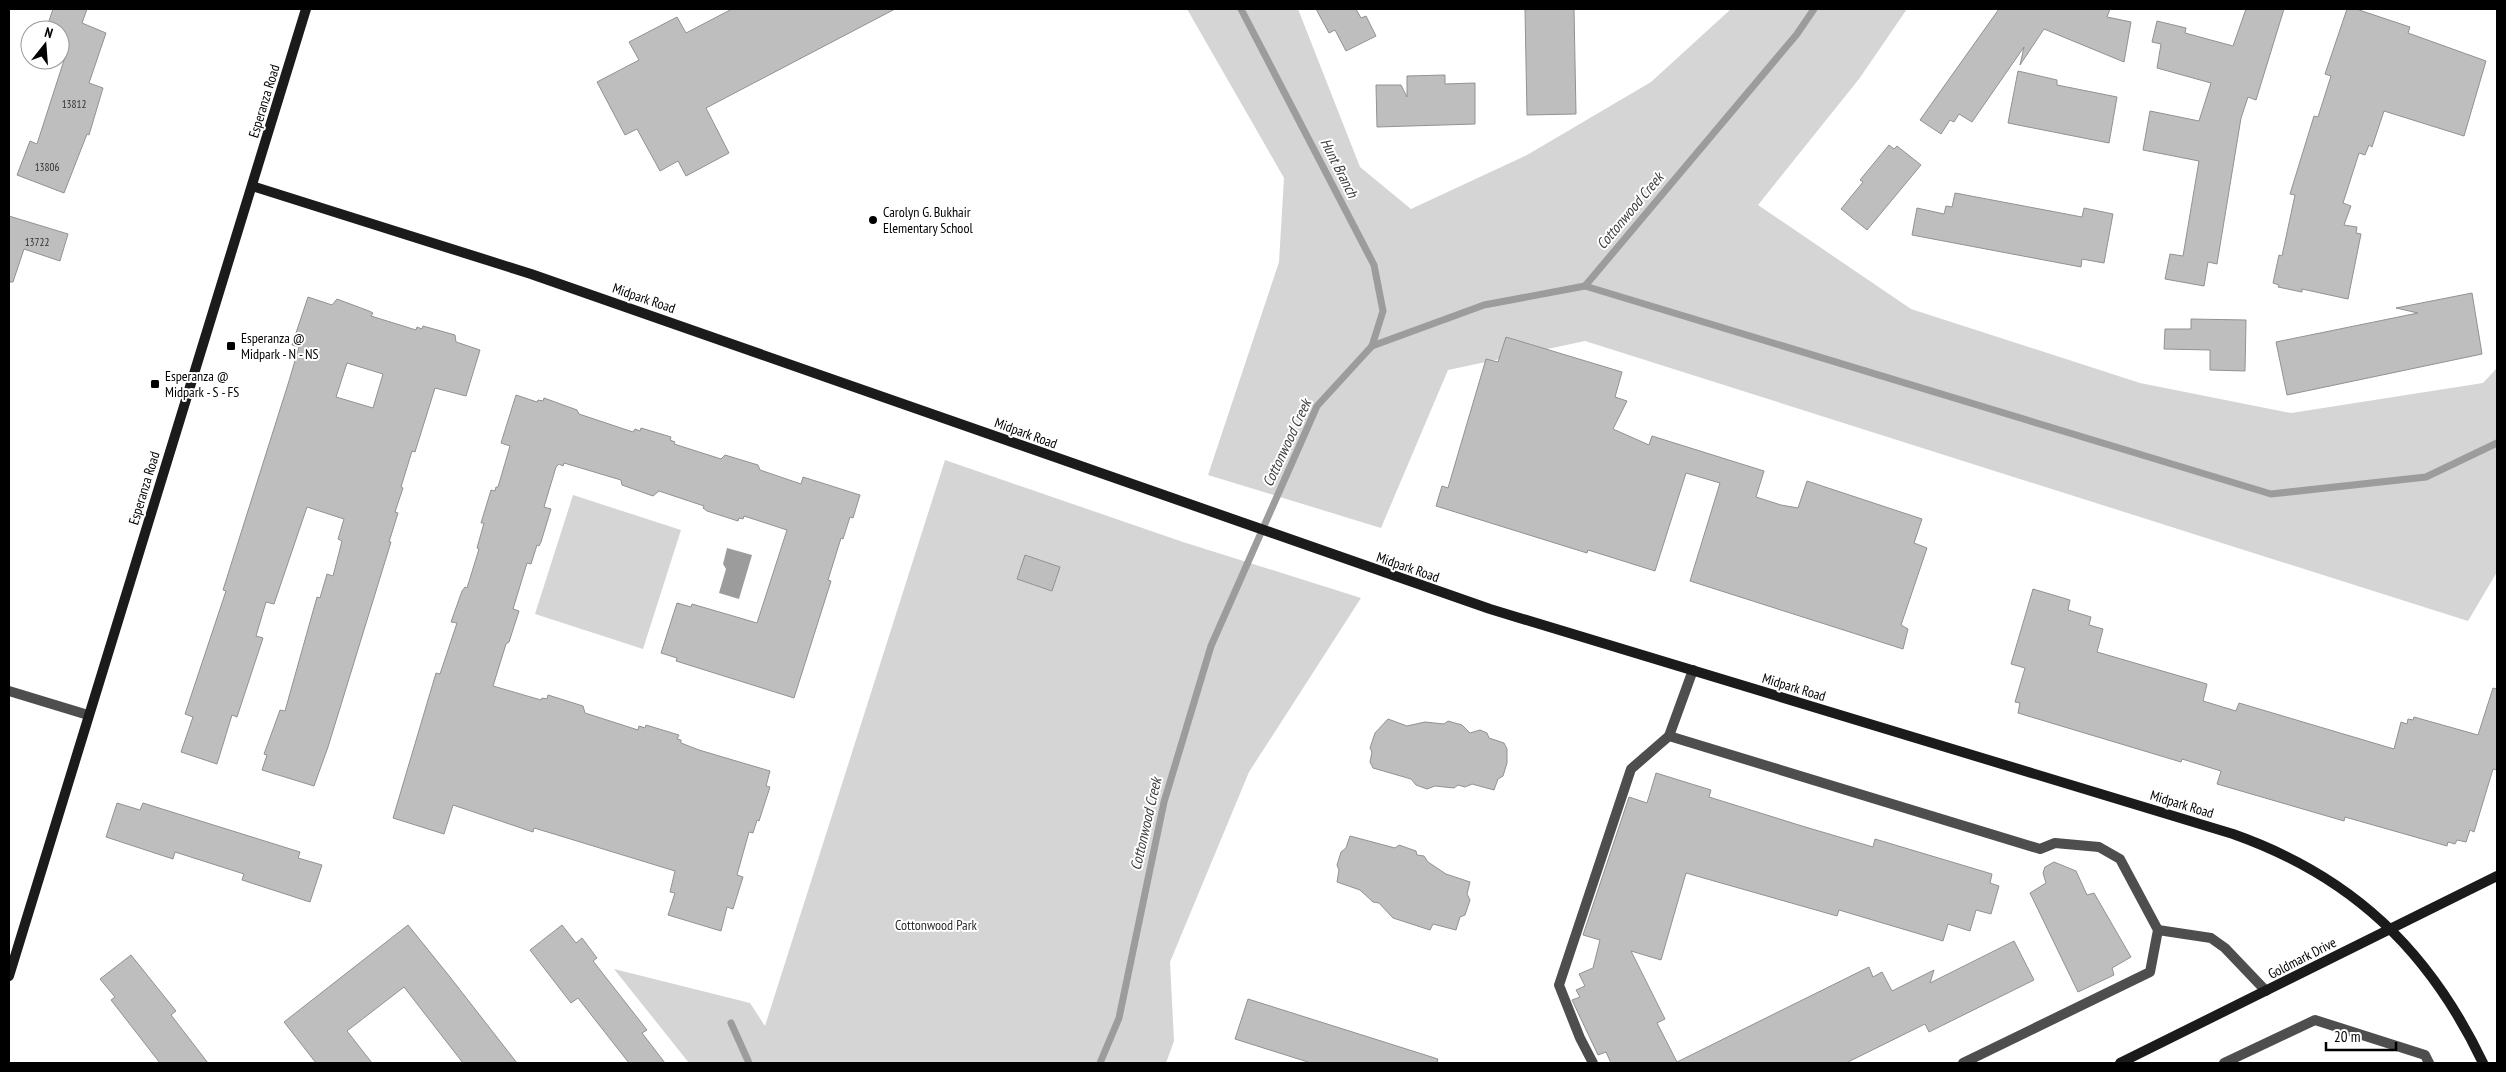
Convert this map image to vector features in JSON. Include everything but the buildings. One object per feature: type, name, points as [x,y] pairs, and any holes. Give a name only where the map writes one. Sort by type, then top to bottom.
[{"type":"street","name":"Esperanza Road","points":[[9,976],[306,9]]},
{"type":"street","name":"Midpark Road","points":[[252,186],[531,274],[1184,504],[1490,609],[2234,834],[2273,848],[2310,867],[2342,888],[2390,929],[2411,950],[2440,985],[2465,1026],[2483,1063]]},
{"type":"street","points":[[1593,1063],[1580,1038],[1559,985],[1631,768],[1669,736],[1692,670]]},
{"type":"street","points":[[9,691],[88,715]]},
{"type":"street","points":[[1669,736],[2040,849],[2055,843],[2099,847],[2120,859],[2158,930],[2150,972],[1963,1063]]},
{"type":"street","name":"Goldmark Drive","points":[[2120,1063],[2497,876]]},
{"type":"street","points":[[2158,930],[2211,938],[2225,948],[2266,991]]},
{"type":"street","points":[[2224,1063],[2315,1020],[2425,1055],[2429,1063]]},
{"type":"green space","points":[[1187,9],[1298,9],[1360,167],[1411,209],[1527,155],[1651,82],[1731,9],[1907,9],[1859,79],[1758,205],[1911,309],[2140,383],[2291,413],[2483,383],[2497,368],[2497,572],[2468,621],[1585,341],[1448,370],[1381,528],[1208,475],[1279,262],[1284,178]]},
{"type":"green space","name":"Cottonwood Park","points":[[945,460],[1183,542],[1361,598],[1249,772],[1170,962],[1174,1041],[1166,1063],[689,1063],[614,969],[750,1003],[765,1026]]},
{"type":"green space","points":[[573,495],[681,530],[643,649],[535,614]]},
{"type":"shaded area","points":[[727,548],[752,555],[739,599],[719,593],[726,569],[723,564]]},
{"type":"waterway","name":"Hunt Branch","points":[[1241,9],[1374,265],[1383,311],[1372,346]]},
{"type":"waterway","name":"Cottonwood Creek","points":[[1100,1063],[1119,1018],[1164,802],[1211,646],[1317,406],[1372,346],[1484,305],[1585,286],[1797,34],[1814,9]]},
{"type":"waterway","points":[[1585,286],[2271,494],[2426,477],[2497,443]]},
{"type":"waterway","points":[[731,1023],[749,1063]]},
{"type":"place","name":"Carolyn G. Bukhair Elementary School","points":[[873,220]]},
{"type":"place","name":"Esperanza @ Midpark - N - NS","points":[[231,346]]},
{"type":"place","name":"Esperanza @ Midpark - S - FS","points":[[155,384]]}]
